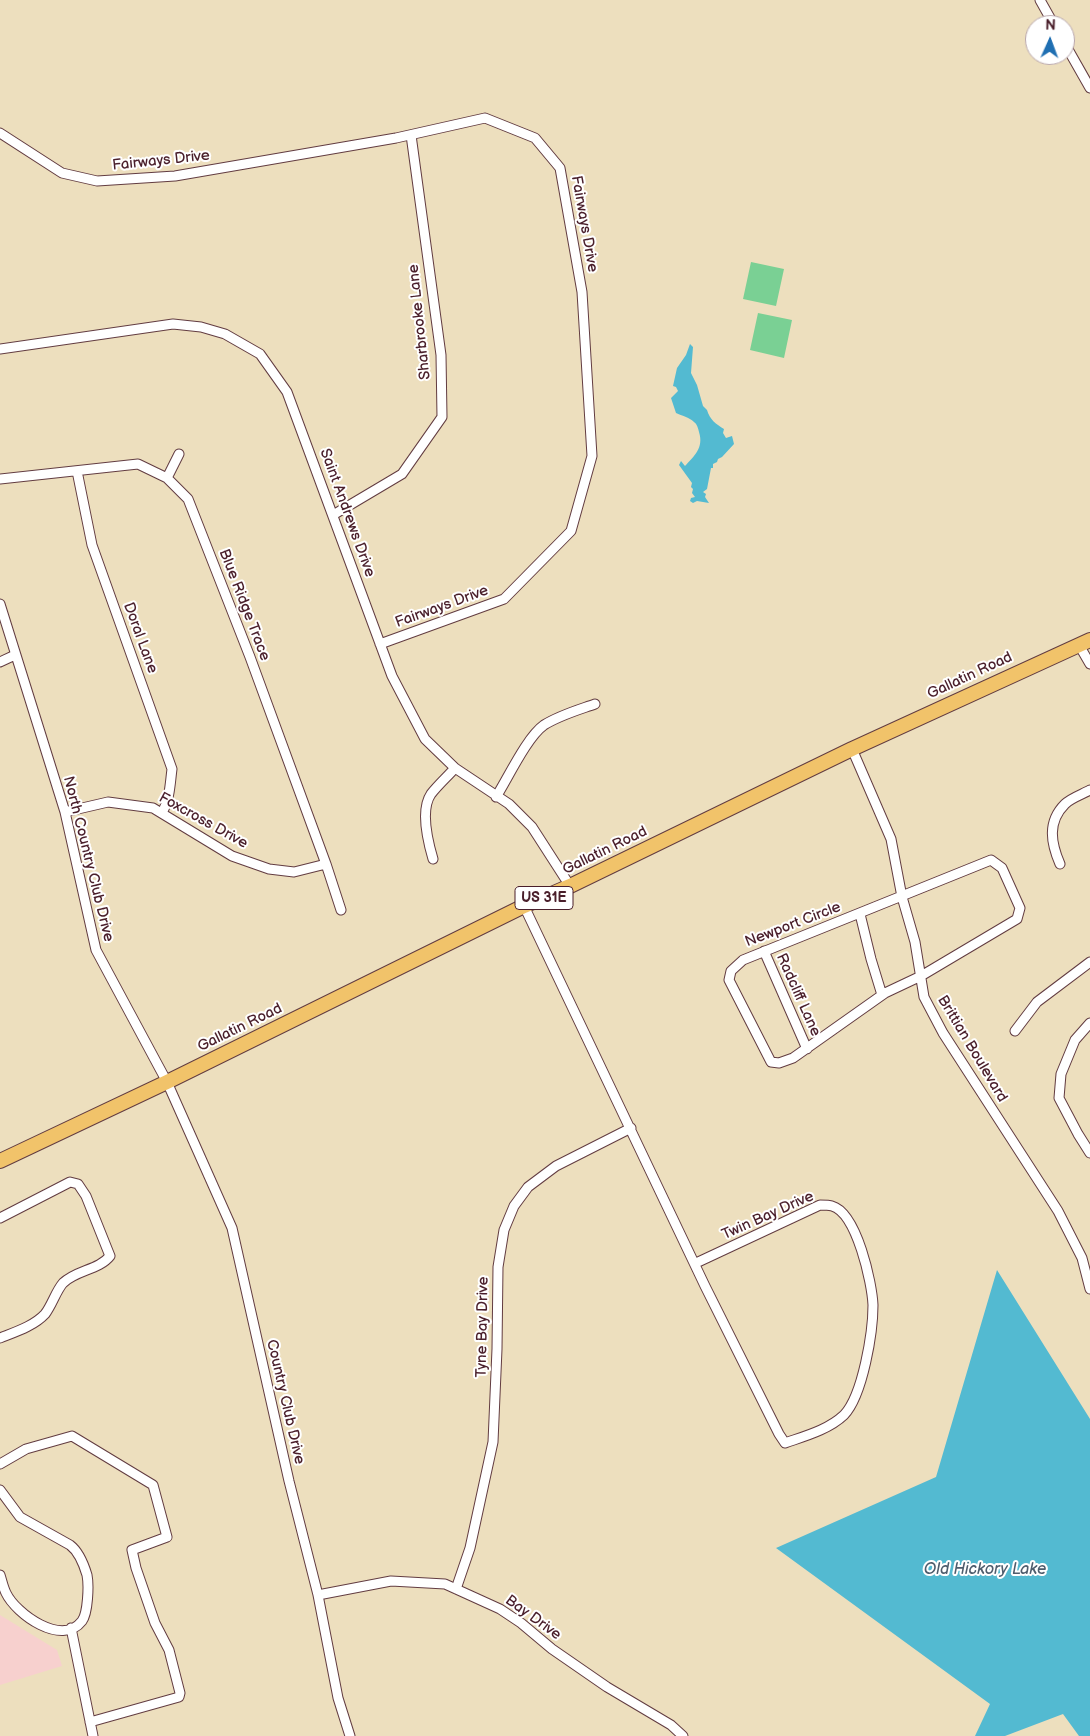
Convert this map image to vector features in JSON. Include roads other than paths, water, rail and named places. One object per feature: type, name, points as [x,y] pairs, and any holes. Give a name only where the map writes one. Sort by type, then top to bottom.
[{"type":"main road","name":"Gallatin Road","points":[[0,1161],[167,1082],[524,906],[570,886],[852,749],[1085,642]]},
{"type":"street","points":[[1040,0],[1048,15]]},
{"type":"street","points":[[1075,62],[1090,88]]},
{"type":"street","name":"Fairways Drive","points":[[0,133],[62,173],[97,181],[175,176],[411,135],[485,118],[535,138],[560,168],[582,292],[592,456],[571,531],[504,599],[380,644]]},
{"type":"street","name":"Sharbrooke Lane","points":[[333,515],[402,474],[442,417],[441,355],[411,135]]},
{"type":"street","name":"Saint Andrews Drive","points":[[0,349],[173,324],[201,327],[225,334],[260,354],[288,392],[392,676],[425,739],[455,768],[509,804],[532,827],[570,886]]},
{"type":"street","points":[[167,478],[179,454]]},
{"type":"street","name":"Blue Ridge Trace","points":[[0,479],[138,464],[167,478],[188,499],[250,657],[341,910]]},
{"type":"street","name":"Doral Lane","points":[[76,471],[92,545],[172,769],[166,806],[162,812]]},
{"type":"street","name":"North Country Club Drive","points":[[0,604],[65,812],[96,950],[167,1082]]},
{"type":"street","points":[[1085,642],[1090,664]]},
{"type":"street","points":[[0,662],[15,655]]},
{"type":"street","points":[[496,797],[530,740],[542,727],[558,718],[595,704]]},
{"type":"street","name":"Brittian Boulevard","points":[[852,749],[891,839],[902,897],[915,942],[924,997],[943,1033],[1058,1211],[1082,1258],[1090,1289]]},
{"type":"street","points":[[433,859],[427,838],[426,814],[430,796],[455,768]]},
{"type":"street","points":[[1060,864],[1052,840],[1054,821],[1066,803],[1090,790]]},
{"type":"street","name":"Foxcross Drive","points":[[65,812],[108,802],[153,808],[232,856],[269,869],[294,872],[326,864]]},
{"type":"street","name":"Newport Circle","points":[[991,860],[1002,868],[1020,908],[1016,919],[921,976],[882,995],[806,1049],[786,1061],[771,1062],[729,980],[731,971],[743,960],[860,914],[991,860]]},
{"type":"street","points":[[524,906],[696,1263]]},
{"type":"street","points":[[860,914],[882,995]]},
{"type":"street","name":"Radcliff Lane","points":[[764,951],[806,1049]]},
{"type":"street","points":[[1015,1031],[1037,1002],[1090,962]]},
{"type":"street","points":[[1090,1023],[1075,1040],[1061,1074],[1059,1098],[1090,1152]]},
{"type":"street","name":"Country Club Drive","points":[[167,1082],[232,1228],[289,1481],[318,1595],[338,1698],[350,1736]]},
{"type":"street","name":"Tyne Bay Drive","points":[[456,1589],[470,1548],[492,1442],[498,1349],[498,1267],[504,1230],[514,1206],[528,1188],[556,1166],[631,1128]]},
{"type":"street","points":[[0,1218],[70,1182],[78,1184],[86,1196],[110,1256],[105,1263],[88,1269],[64,1283],[44,1314],[32,1324],[0,1338]]},
{"type":"street","name":"Twin Bay Drive","points":[[820,1205],[833,1206],[845,1216],[853,1228],[865,1259],[873,1305],[865,1370],[858,1391],[844,1414],[822,1429],[785,1443],[709,1294],[696,1263],[820,1205]]},
{"type":"street","points":[[0,1464],[26,1449],[72,1436],[153,1485],[167,1537],[132,1550],[154,1624],[169,1650],[180,1693],[179,1697],[90,1722]]},
{"type":"street","points":[[0,1490],[20,1517],[70,1544],[76,1550],[87,1575],[87,1603],[82,1620],[70,1628],[59,1631],[24,1616],[6,1594],[0,1575]]},
{"type":"street","name":"Bay Drive","points":[[318,1595],[391,1581],[445,1584],[500,1609],[521,1623],[552,1649],[607,1687],[671,1725],[684,1736]]},
{"type":"street","points":[[70,1628],[93,1736]]},
{"type":"water","points":[[690,344],[693,347],[691,373],[697,385],[703,406],[714,421],[724,429],[723,433],[726,438],[732,436],[734,444],[711,468],[707,489],[703,492],[706,494],[705,497],[709,503],[697,501],[693,503],[690,501],[691,498],[695,497],[692,493],[692,483],[679,465],[681,461],[685,466],[692,459],[700,443],[696,424],[676,413],[671,398],[678,391],[673,386],[677,368],[686,355]]},
{"type":"water","name":"Old Hickory Lake","points":[[997,1270],[1090,1419],[1090,1736],[1079,1736],[1063,1714],[1005,1736],[975,1736],[990,1704],[776,1548],[936,1477]]}]
